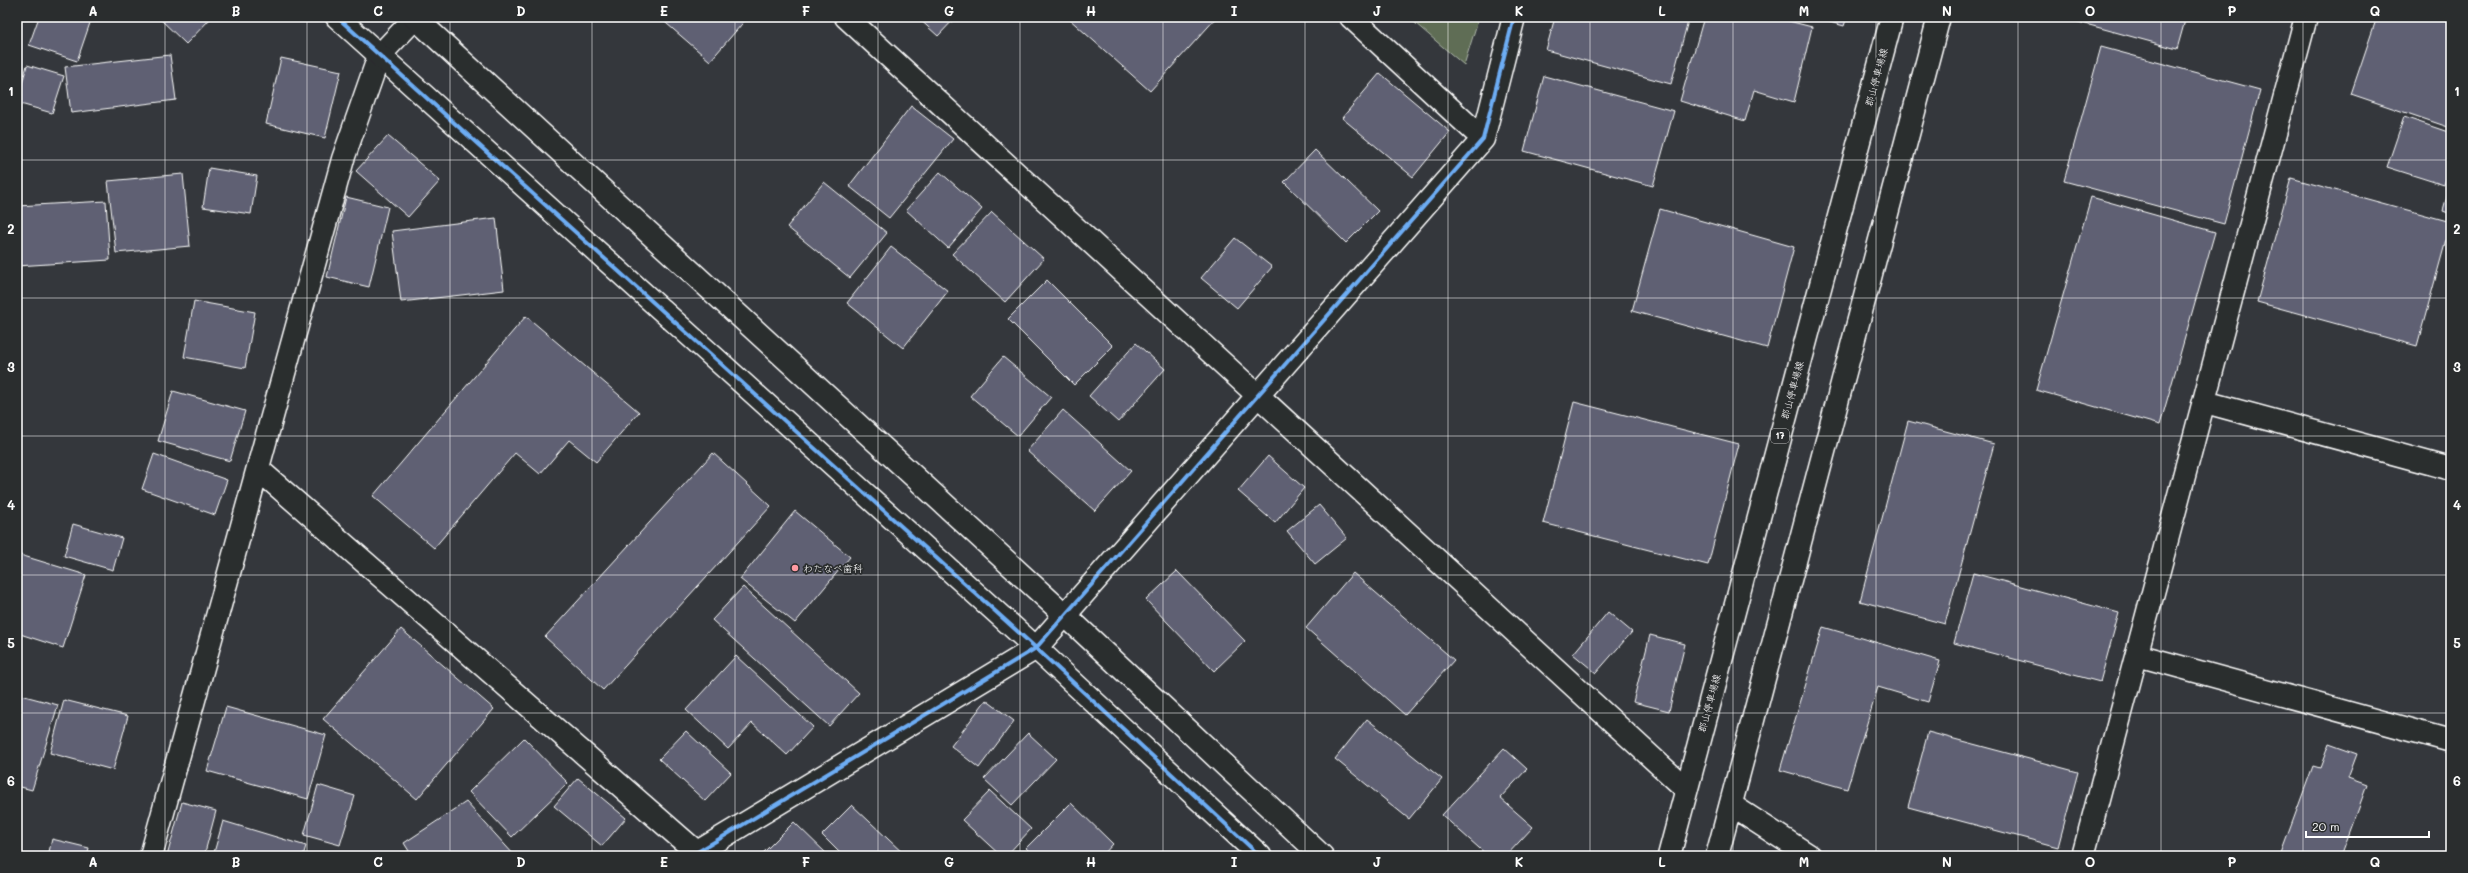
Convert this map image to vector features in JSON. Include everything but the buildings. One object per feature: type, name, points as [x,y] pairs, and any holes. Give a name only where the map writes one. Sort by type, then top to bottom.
[{"type":"street","points":[[338,17],[379,56],[1036,648],[1260,856]]},
{"type":"street","points":[[151,856],[342,159],[379,56],[415,17],[1066,616],[1322,856]]},
{"type":"street","points":[[846,17],[1686,789]]},
{"type":"street","points":[[1351,17],[1483,139]]},
{"type":"street","points":[[258,470],[697,855],[1036,648],[1066,616],[1483,139],[1514,17]]},
{"type":"street","name":"郡山停車場線","points":[[1669,856],[1892,17]]},
{"type":"street","points":[[1718,856],[1939,17]]},
{"type":"street","points":[[2083,856],[2205,402],[2306,17]]},
{"type":"street","points":[[2205,402],[2451,469]]},
{"type":"street","points":[[2137,655],[2451,741]]},
{"type":"street","points":[[1731,805],[1810,856]]},
{"type":"green space","points":[[1408,17],[1479,17],[1464,65]]},
{"type":"cycle path","points":[[337,17],[1036,648],[1260,856]]},
{"type":"cycle path","points":[[691,856],[1036,648],[1483,139],[1514,17]]},
{"type":"place","name":"わたなべ歯科","points":[[795,568]]}]
